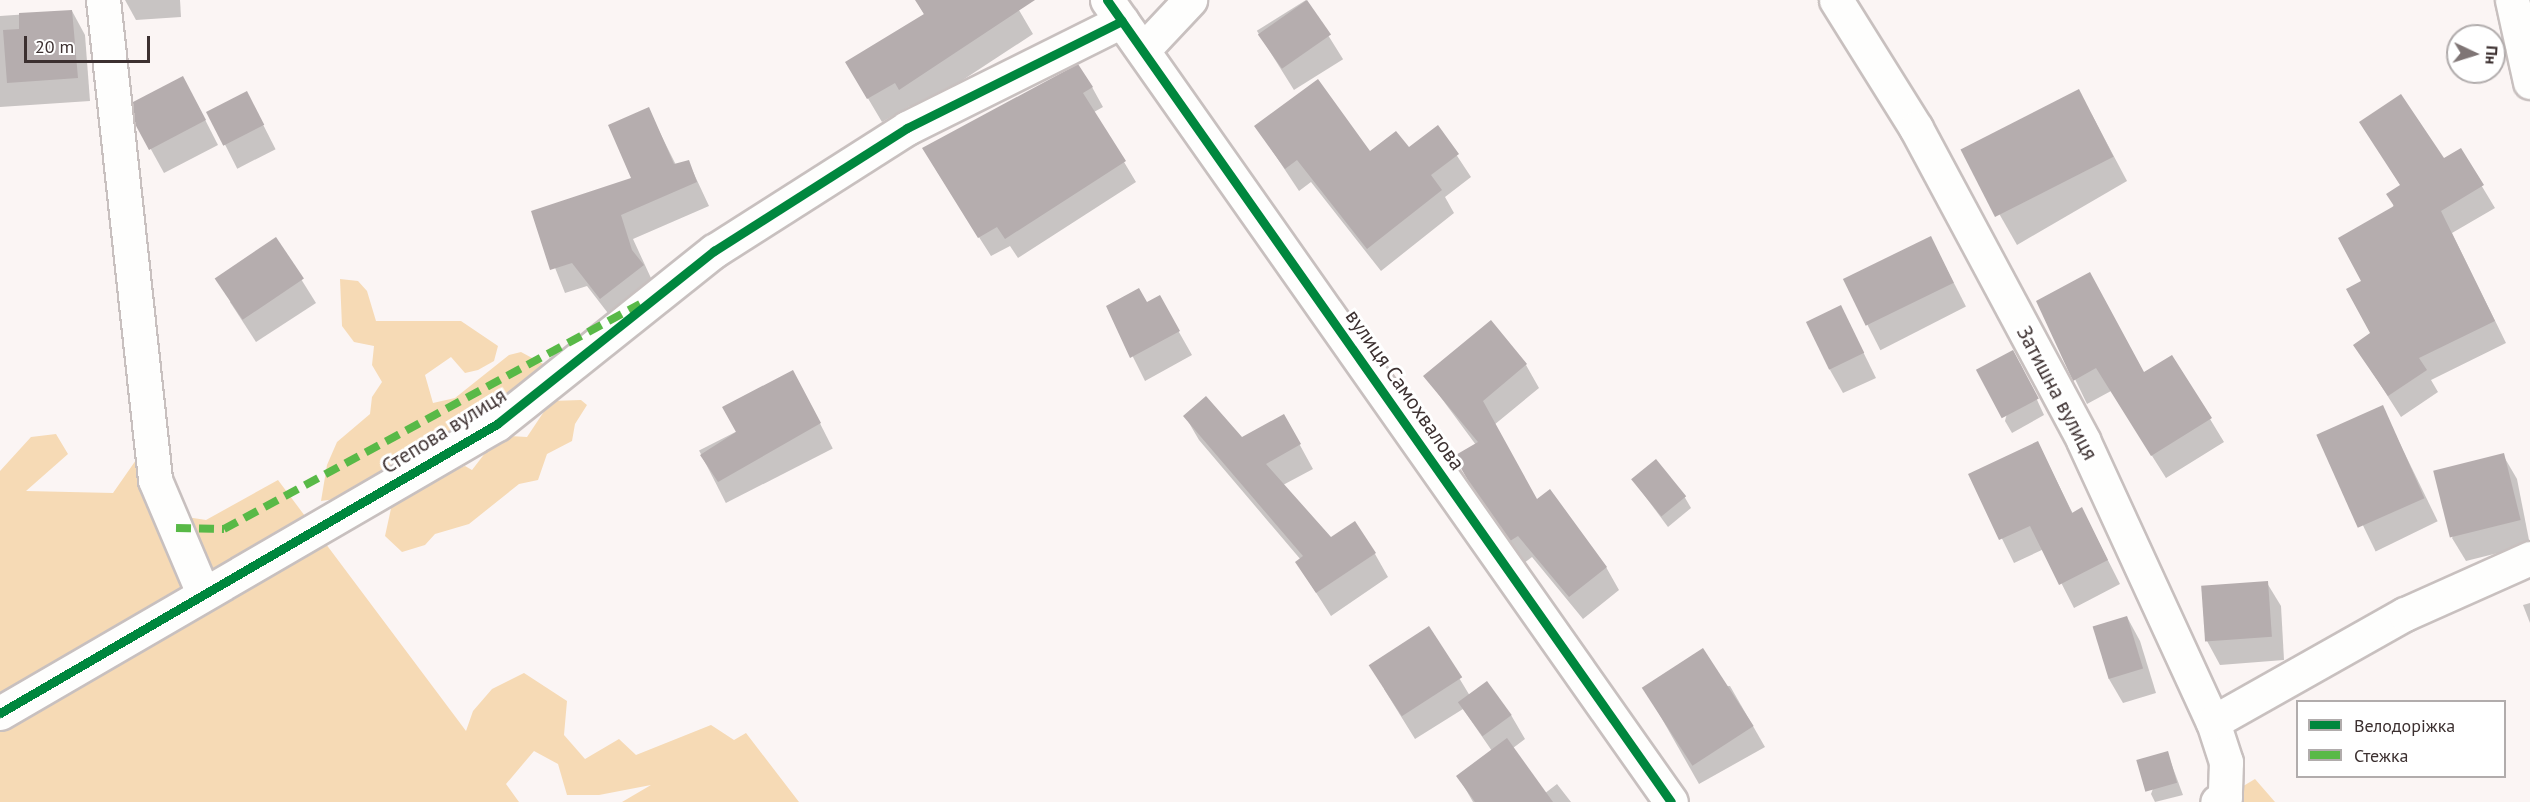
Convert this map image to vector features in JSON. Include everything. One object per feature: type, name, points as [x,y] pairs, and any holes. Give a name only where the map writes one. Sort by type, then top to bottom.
[{"type":"street","points":[[103,0],[155,480],[203,593]]},
{"type":"street","points":[[1143,50],[1190,0]]},
{"type":"street","name":"Затишна вулиця","points":[[1836,0],[1916,128],[2083,440],[2213,722],[2226,762],[2225,797],[2217,802]]},
{"type":"street","points":[[2512,0],[2530,82]]},
{"type":"street","name":"Степова вулиця","points":[[0,713],[497,424],[714,251],[907,128],[1114,10]]},
{"type":"street","name":"вулиця Самохвалова","points":[[1114,10],[1671,802]]},
{"type":"street","points":[[2213,722],[2405,614],[2530,558]]},
{"type":"shaded area","points":[[340,279],[358,281],[367,291],[376,321],[461,321],[498,346],[494,361],[478,370],[465,373],[451,357],[425,375],[433,403],[455,398],[509,355],[521,352],[547,366],[497,412],[476,412],[439,476],[465,466],[472,470],[489,448],[510,436],[527,437],[551,401],[581,400],[587,405],[575,424],[572,441],[547,454],[538,480],[519,484],[469,524],[435,534],[425,545],[402,552],[385,536],[392,504],[357,496],[321,501],[327,465],[337,442],[370,414],[372,397],[382,382],[372,365],[374,346],[354,342],[342,326]]},
{"type":"shaded area","points":[[56,434],[68,454],[26,491],[113,493],[136,460],[148,511],[206,520],[278,480],[466,731],[473,711],[492,689],[524,673],[567,701],[564,735],[585,759],[619,739],[636,755],[711,725],[734,740],[746,733],[799,802],[622,802],[651,785],[599,795],[567,795],[558,764],[534,751],[506,784],[519,802],[0,802],[0,471],[31,437]]},
{"type":"shaded area","points":[[2255,779],[2275,802],[2220,802],[2225,797]]},
{"type":"building","points":[[915,0],[1035,0],[899,90],[895,83],[867,99],[845,62],[924,14]]},
{"type":"building","points":[[1307,0],[1331,34],[1282,69],[1258,34]]},
{"type":"building","points":[[72,10],[78,78],[7,83],[3,30],[19,29],[19,13]]},
{"type":"building","points":[[1078,64],[1093,87],[1083,93],[1126,161],[1005,239],[997,227],[978,238],[922,148]]},
{"type":"building","points":[[183,76],[206,120],[149,150],[135,124],[133,102]]},
{"type":"building","points":[[1318,79],[1370,151],[1396,131],[1409,147],[1438,125],[1459,154],[1431,175],[1442,190],[1367,249],[1297,160],[1285,169],[1254,126]]},
{"type":"building","points":[[2079,89],[2114,157],[1995,217],[1960,149]]},
{"type":"building","points":[[247,91],[264,125],[223,146],[206,112]]},
{"type":"building","points":[[2401,94],[2444,158],[2461,148],[2484,185],[2441,211],[2495,321],[2419,358],[2427,370],[2388,396],[2353,345],[2370,333],[2346,289],[2361,281],[2338,238],[2394,206],[2386,194],[2400,185],[2359,122]]},
{"type":"building","points":[[649,107],[674,164],[689,160],[697,182],[621,215],[632,250],[644,265],[600,299],[572,263],[550,270],[531,211],[631,178],[608,125]]},
{"type":"building","points":[[1931,236],[1954,283],[1866,326],[1843,279]]},
{"type":"building","points":[[276,237],[304,278],[243,320],[215,278]]},
{"type":"building","points":[[2090,272],[2144,372],[2172,355],[2212,418],[2151,456],[2096,368],[2073,381],[2036,301]]},
{"type":"building","points":[[1139,288],[1147,302],[1160,295],[1180,331],[1130,358],[1106,306]]},
{"type":"building","points":[[1841,305],[1864,353],[1829,370],[1806,322]]},
{"type":"building","points":[[1491,320],[1527,364],[1483,401],[1537,499],[1550,489],[1607,567],[1569,597],[1518,536],[1510,541],[1470,484],[1454,456],[1478,442],[1423,376]]},
{"type":"building","points":[[2013,350],[2039,399],[2002,418],[1976,370]]},
{"type":"building","points":[[793,370],[821,423],[718,482],[700,455],[736,432],[722,407]]},
{"type":"building","points":[[1206,396],[1242,437],[1284,414],[1301,444],[1266,464],[1331,537],[1355,521],[1376,553],[1316,593],[1295,562],[1303,556],[1183,416]]},
{"type":"building","points":[[2383,405],[2424,498],[2358,528],[2316,435]]},
{"type":"building","points":[[2038,441],[2072,513],[2082,507],[2108,560],[2059,585],[2030,526],[1999,540],[1968,474]]},
{"type":"building","points":[[2504,453],[2521,520],[2450,538],[2433,471]]},
{"type":"building","points":[[1656,459],[1686,496],[1661,516],[1631,479]]},
{"type":"building","points":[[2268,581],[2272,637],[2205,642],[2201,586]]},
{"type":"building","points":[[2127,616],[2143,669],[2109,679],[2093,627]]},
{"type":"building","points":[[1429,626],[1462,677],[1402,716],[1369,665]]},
{"type":"building","points":[[1703,648],[1754,726],[1692,766],[1642,688]]},
{"type":"building","points":[[1487,681],[1512,715],[1483,736],[1458,702]]},
{"type":"building","points":[[1507,738],[1553,802],[1475,802],[1456,776]]},
{"type":"building","points":[[2168,751],[2177,783],[2145,792],[2136,760]]},
{"type":"marked path","points":[[176,528],[224,529],[640,304]]},
{"type":"cycle path","points":[[1107,0],[1671,802]]},
{"type":"cycle path","points":[[0,713],[497,424],[714,251],[907,128],[1122,21]]}]
